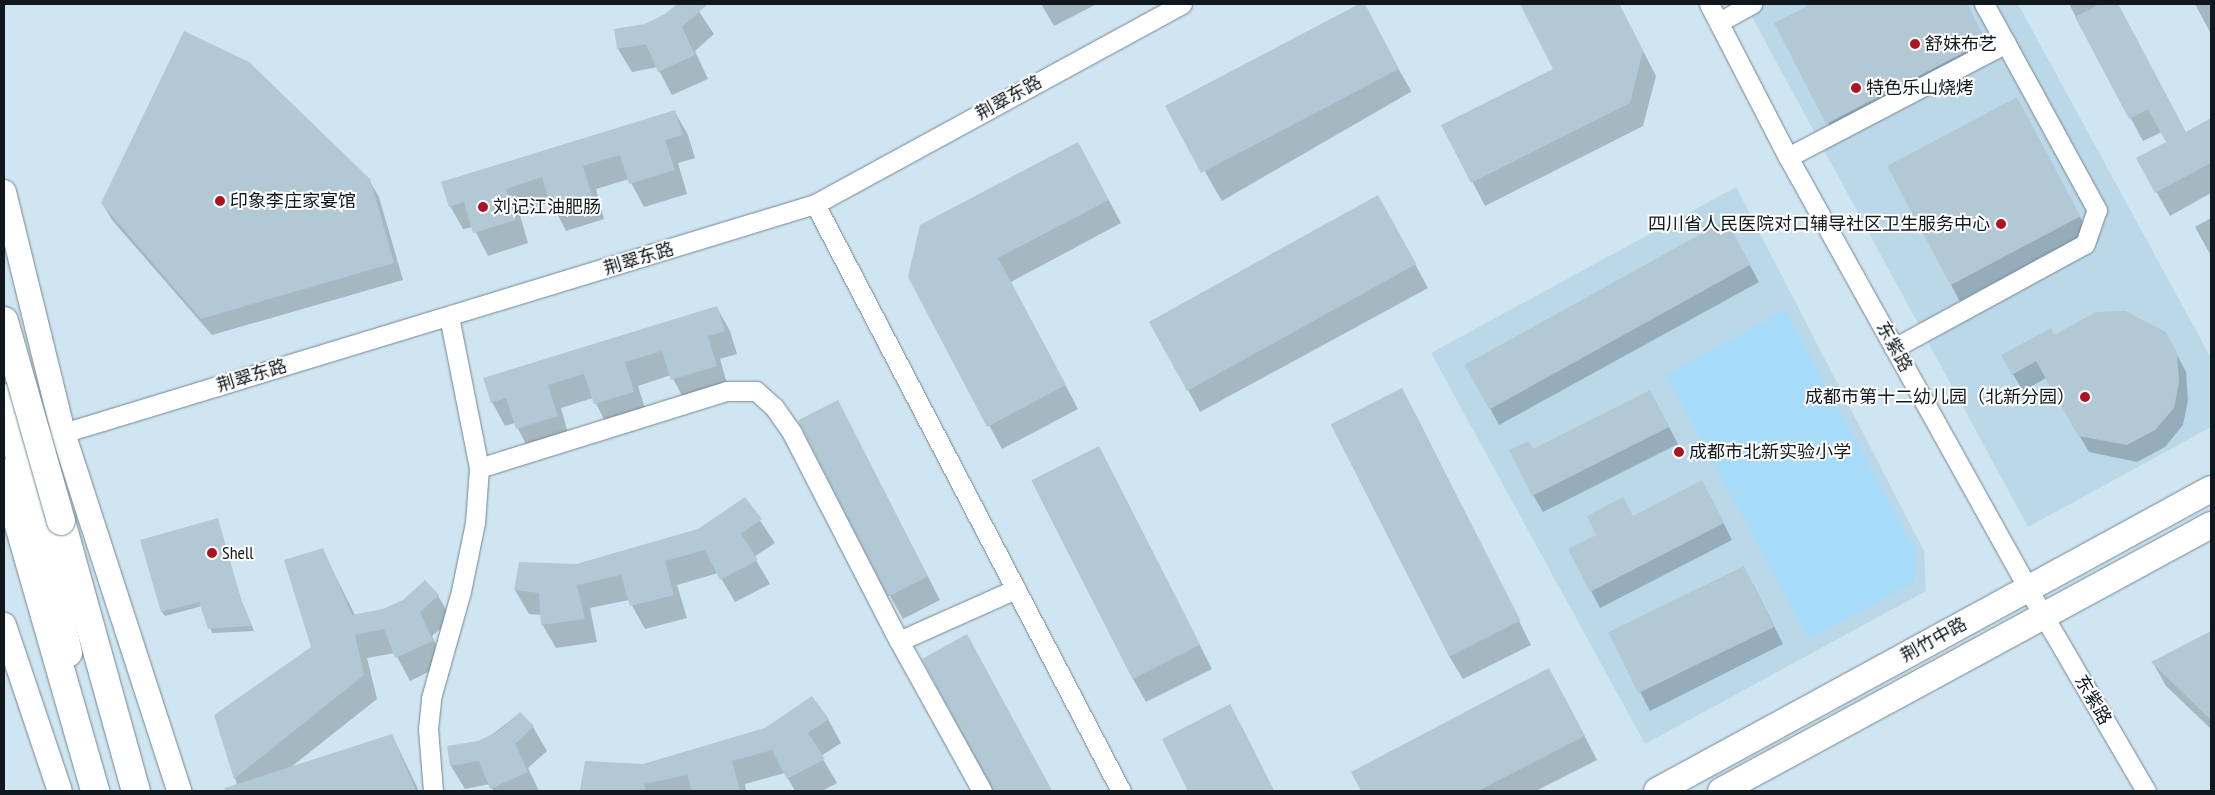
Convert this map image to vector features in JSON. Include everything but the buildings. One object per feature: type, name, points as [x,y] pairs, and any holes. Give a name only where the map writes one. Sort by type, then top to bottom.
[{"type":"main road","points":[[4,321],[40,527],[97,791]]},
{"type":"main road","points":[[4,398],[40,527],[136,791]]},
{"type":"main road","points":[[4,473],[40,527]]},
{"type":"main road","name":"荆竹中路","points":[[1657,791],[2211,489]]},
{"type":"main road","name":"荆竹中路","points":[[1722,791],[2211,525]]},
{"type":"street","name":"荆翠东路","points":[[63,433],[815,204],[1182,4]]},
{"type":"street","name":"东紫路","points":[[1709,4],[1788,157],[2028,590],[2146,791]]},
{"type":"street","points":[[1719,22],[1752,4]]},
{"type":"street","points":[[1894,348],[2085,244],[2097,210],[1984,4]]},
{"type":"street","points":[[1788,157],[2006,44]]},
{"type":"street","points":[[4,192],[63,433],[179,791]]},
{"type":"street","points":[[815,204],[1121,791]]},
{"type":"street","points":[[433,791],[428,729],[431,698],[471,543],[479,468],[449,317]]},
{"type":"street","points":[[479,468],[726,390],[756,391],[774,407],[792,433],[899,641],[982,791]]},
{"type":"street","points":[[899,641],[1016,589]]},
{"type":"street","points":[[4,625],[60,791]]},
{"type":"shaded area","points":[[1745,4],[2018,4],[2211,358],[2211,427],[2028,527]]},
{"type":"shaded area","name":"成都市北新实验小学","points":[[1736,187],[1924,551],[1926,591],[1645,744],[1431,353]]},
{"type":"shaded area","points":[[1785,310],[1916,552],[1914,582],[1809,639],[1666,375]]},
{"type":"place","name":"舒妹布艺","points":[[1915,44]]},
{"type":"place","name":"特色乐山烧烤","points":[[1856,88]]},
{"type":"place","name":"印象李庄家宴馆","points":[[220,201]]},
{"type":"place","name":"刘记江油肥肠","points":[[483,207]]},
{"type":"place","name":"四川省人民医院对口辅导社区卫生服务中心","points":[[2001,224]]},
{"type":"place","name":"成都市第十二幼儿园（北新分园）","points":[[2085,397]]},
{"type":"place","name":"成都市北新实验小学","points":[[1679,452]]},
{"type":"place","name":"Shell","points":[[212,553]]}]
